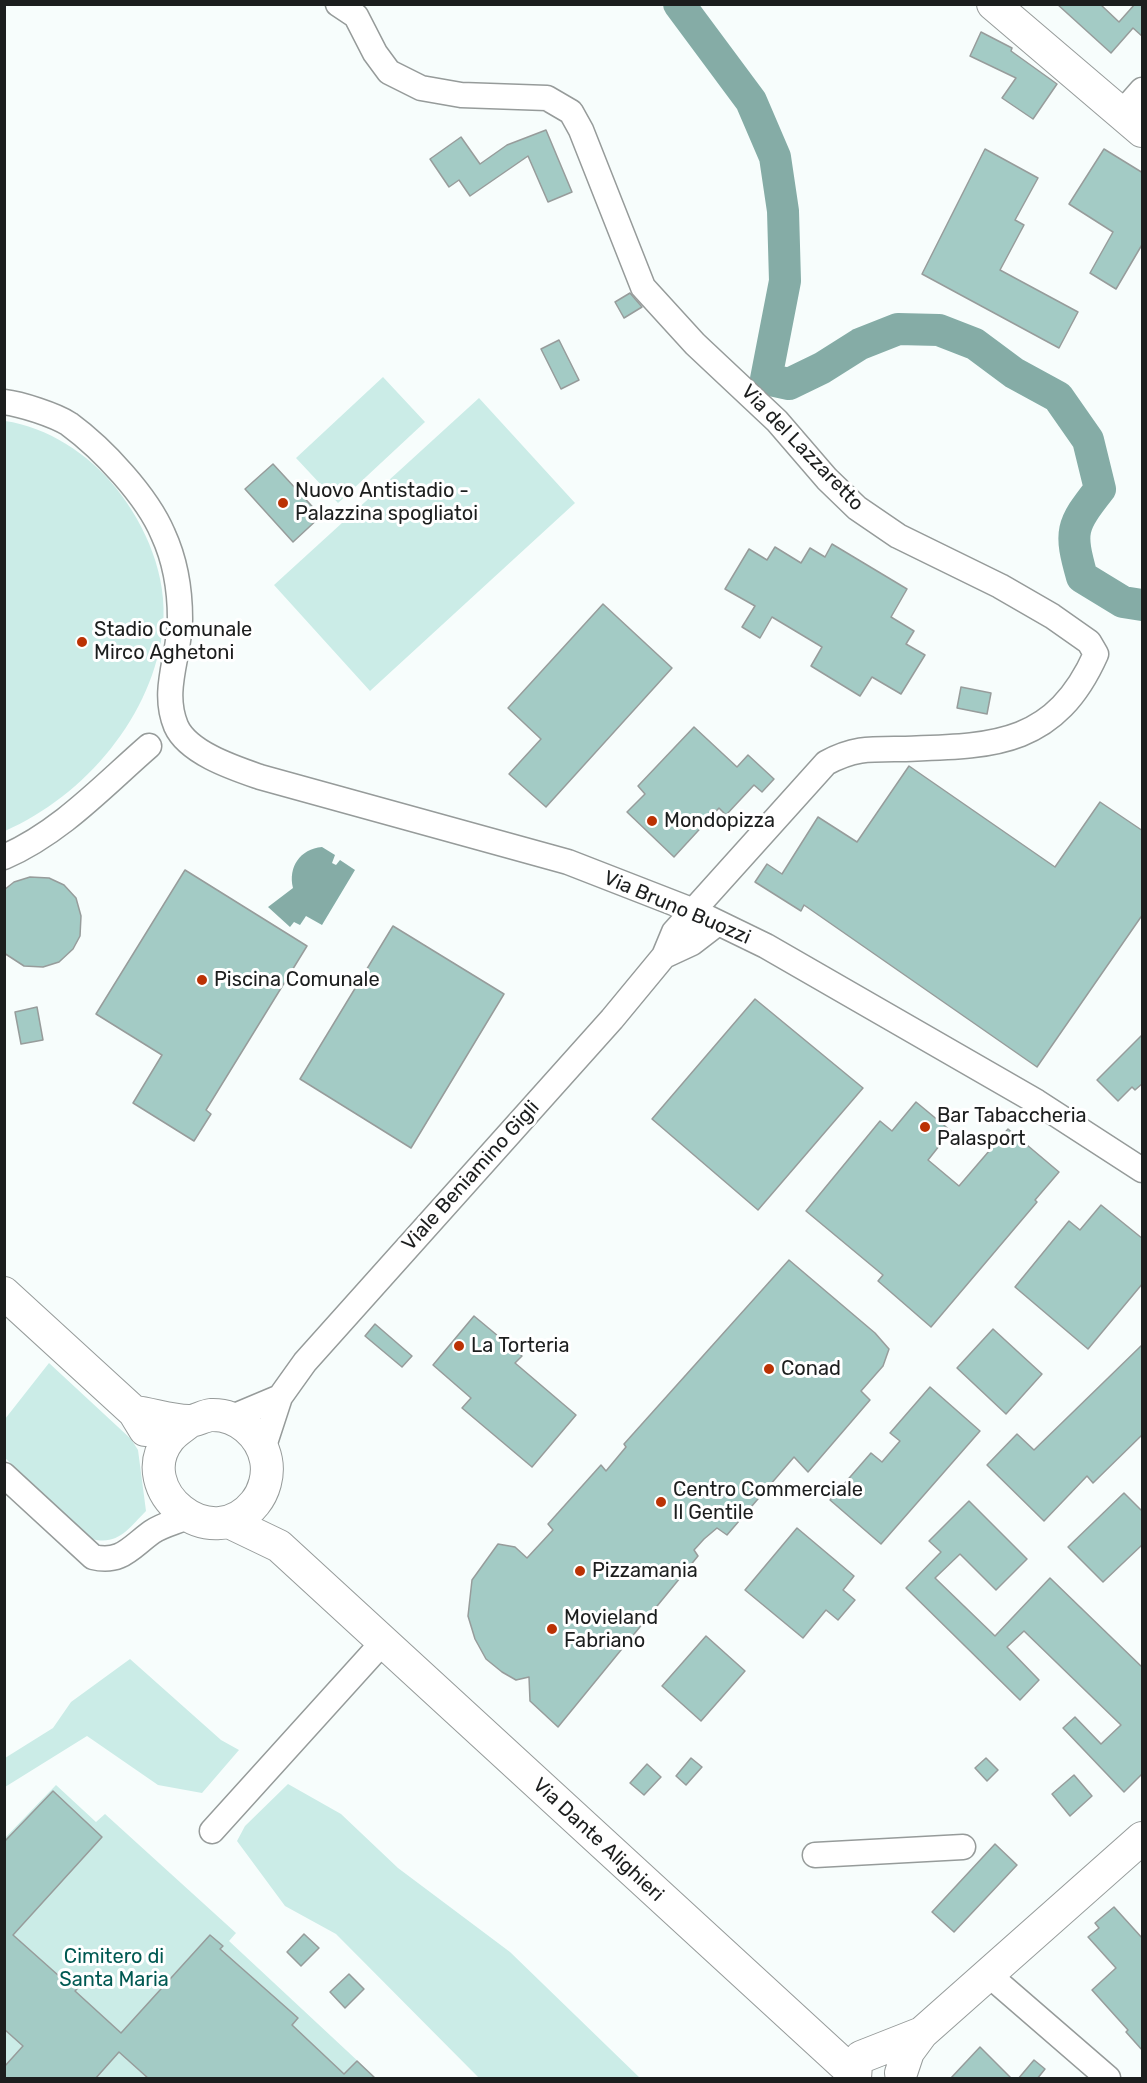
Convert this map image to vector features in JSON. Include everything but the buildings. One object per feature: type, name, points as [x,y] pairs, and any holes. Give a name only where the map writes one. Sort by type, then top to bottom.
[{"type":"main road","points":[[993,4],[1131,123]]},
{"type":"main road","points":[[4,1293],[134,1412],[161,1457]]},
{"type":"main road","points":[[134,1412],[190,1421]]},
{"type":"main road","points":[[178,1508],[159,1475],[161,1457],[168,1439],[190,1421],[211,1415],[230,1418],[251,1430],[264,1449],[268,1470],[261,1496],[249,1510],[229,1522]]},
{"type":"main road","name":"Via Dante Alighieri","points":[[261,1496],[279,1546]]},
{"type":"main road","name":"Via Dante Alighieri","points":[[178,1508],[209,1524],[229,1522],[279,1546],[813,2036],[864,2064],[894,2056],[901,2076]]},
{"type":"main road","points":[[901,2076],[908,2052],[922,2033],[1143,1838]]},
{"type":"main road","points":[[864,2064],[922,2033]]},
{"type":"street","name":"Via del Lazzaretto","points":[[338,4],[356,16],[375,53],[389,72],[421,88],[460,95],[547,99],[571,111],[581,130],[643,287],[695,344],[777,421],[827,479],[857,508],[898,536],[1000,586],[1052,616],[1089,642],[1096,654],[1088,672],[1068,699],[1049,719],[1023,736],[994,744],[846,752],[826,764],[694,911]]},
{"type":"street","points":[[1131,123],[1143,90]]},
{"type":"street","name":"Via Bruno Buozzi","points":[[4,402],[15,403],[68,424],[103,456],[147,505],[164,535],[179,592],[178,652],[170,677],[168,702],[177,728],[199,750],[228,766],[260,777],[568,862],[694,911],[766,946],[1037,1102],[1143,1170]]},
{"type":"street","points":[[4,857],[29,846],[82,806],[149,746]]},
{"type":"street","name":"Viale Beniamino Gigli","points":[[264,1449],[280,1397],[305,1362],[612,1019],[664,956],[675,932],[694,911]]},
{"type":"street","name":"Viale Beniamino Gigli","points":[[664,956],[692,943],[718,923]]},
{"type":"street","points":[[230,1418],[280,1397]]},
{"type":"street","points":[[4,1475],[93,1557],[103,1559],[118,1558],[131,1551],[178,1508]]},
{"type":"street","points":[[212,1831],[383,1642]]},
{"type":"street","points":[[815,1855],[963,1847]]},
{"type":"street","points":[[989,1975],[1107,2079]]},
{"type":"green space","points":[[383,377],[425,422],[338,503],[296,458]]},
{"type":"green space","points":[[479,398],[575,503],[370,691],[274,585]]},
{"type":"green space","name":"Stadio Comunale Mirco Aghetoni","points":[[5,421],[36,429],[66,444],[93,464],[116,488],[137,519],[153,553],[164,608],[157,660],[146,691],[130,721],[111,749],[62,797],[34,816],[5,831]]},
{"type":"green space","points":[[49,1363],[131,1439],[138,1450],[146,1511],[116,1538],[101,1541],[92,1539],[5,1458],[5,1419]]},
{"type":"green space","points":[[130,1659],[221,1740],[239,1750],[202,1793],[158,1785],[87,1736],[5,1787],[5,1758],[53,1728],[71,1702]]},
{"type":"green space","points":[[288,1784],[341,1814],[398,1868],[510,1952],[640,2078],[479,2078],[336,1934],[285,1906],[237,1841],[245,1826]]},
{"type":"green space","name":"Cimitero di Santa Maria","points":[[56,1785],[96,1822],[105,1814],[236,1933],[229,1941],[376,2078],[5,2078],[4,1839]]},
{"type":"shaded area","points":[[322,847],[335,855],[332,863],[336,865],[340,860],[355,870],[322,925],[306,916],[300,925],[294,922],[290,927],[268,907],[293,888],[292,873],[297,860],[307,851]]},
{"type":"waterway","points":[[679,4],[751,101],[775,157],[783,211],[785,281],[766,379],[789,384],[822,368],[860,344],[898,329],[939,330],[975,344],[1014,373],[1058,397],[1088,440],[1100,489],[1083,512],[1075,530],[1075,549],[1082,577],[1123,602],[1142,605]]},
{"type":"place","name":"Nuovo Antistadio - Palazzina spogliatoi","points":[[283,503]]},
{"type":"place","name":"Stadio Comunale Mirco Aghetoni","points":[[82,642]]},
{"type":"place","name":"Mondopizza","points":[[652,821]]},
{"type":"place","name":"Piscina Comunale","points":[[202,980]]},
{"type":"place","name":"Bar Tabaccheria Palasport","points":[[925,1127]]},
{"type":"place","name":"La Torteria","points":[[459,1346]]},
{"type":"place","name":"Conad","points":[[769,1369]]},
{"type":"place","name":"Centro Commerciale Il Gentile","points":[[661,1502]]},
{"type":"place","name":"Pizzamania","points":[[580,1571]]},
{"type":"place","name":"Movieland Fabriano","points":[[552,1629]]}]
